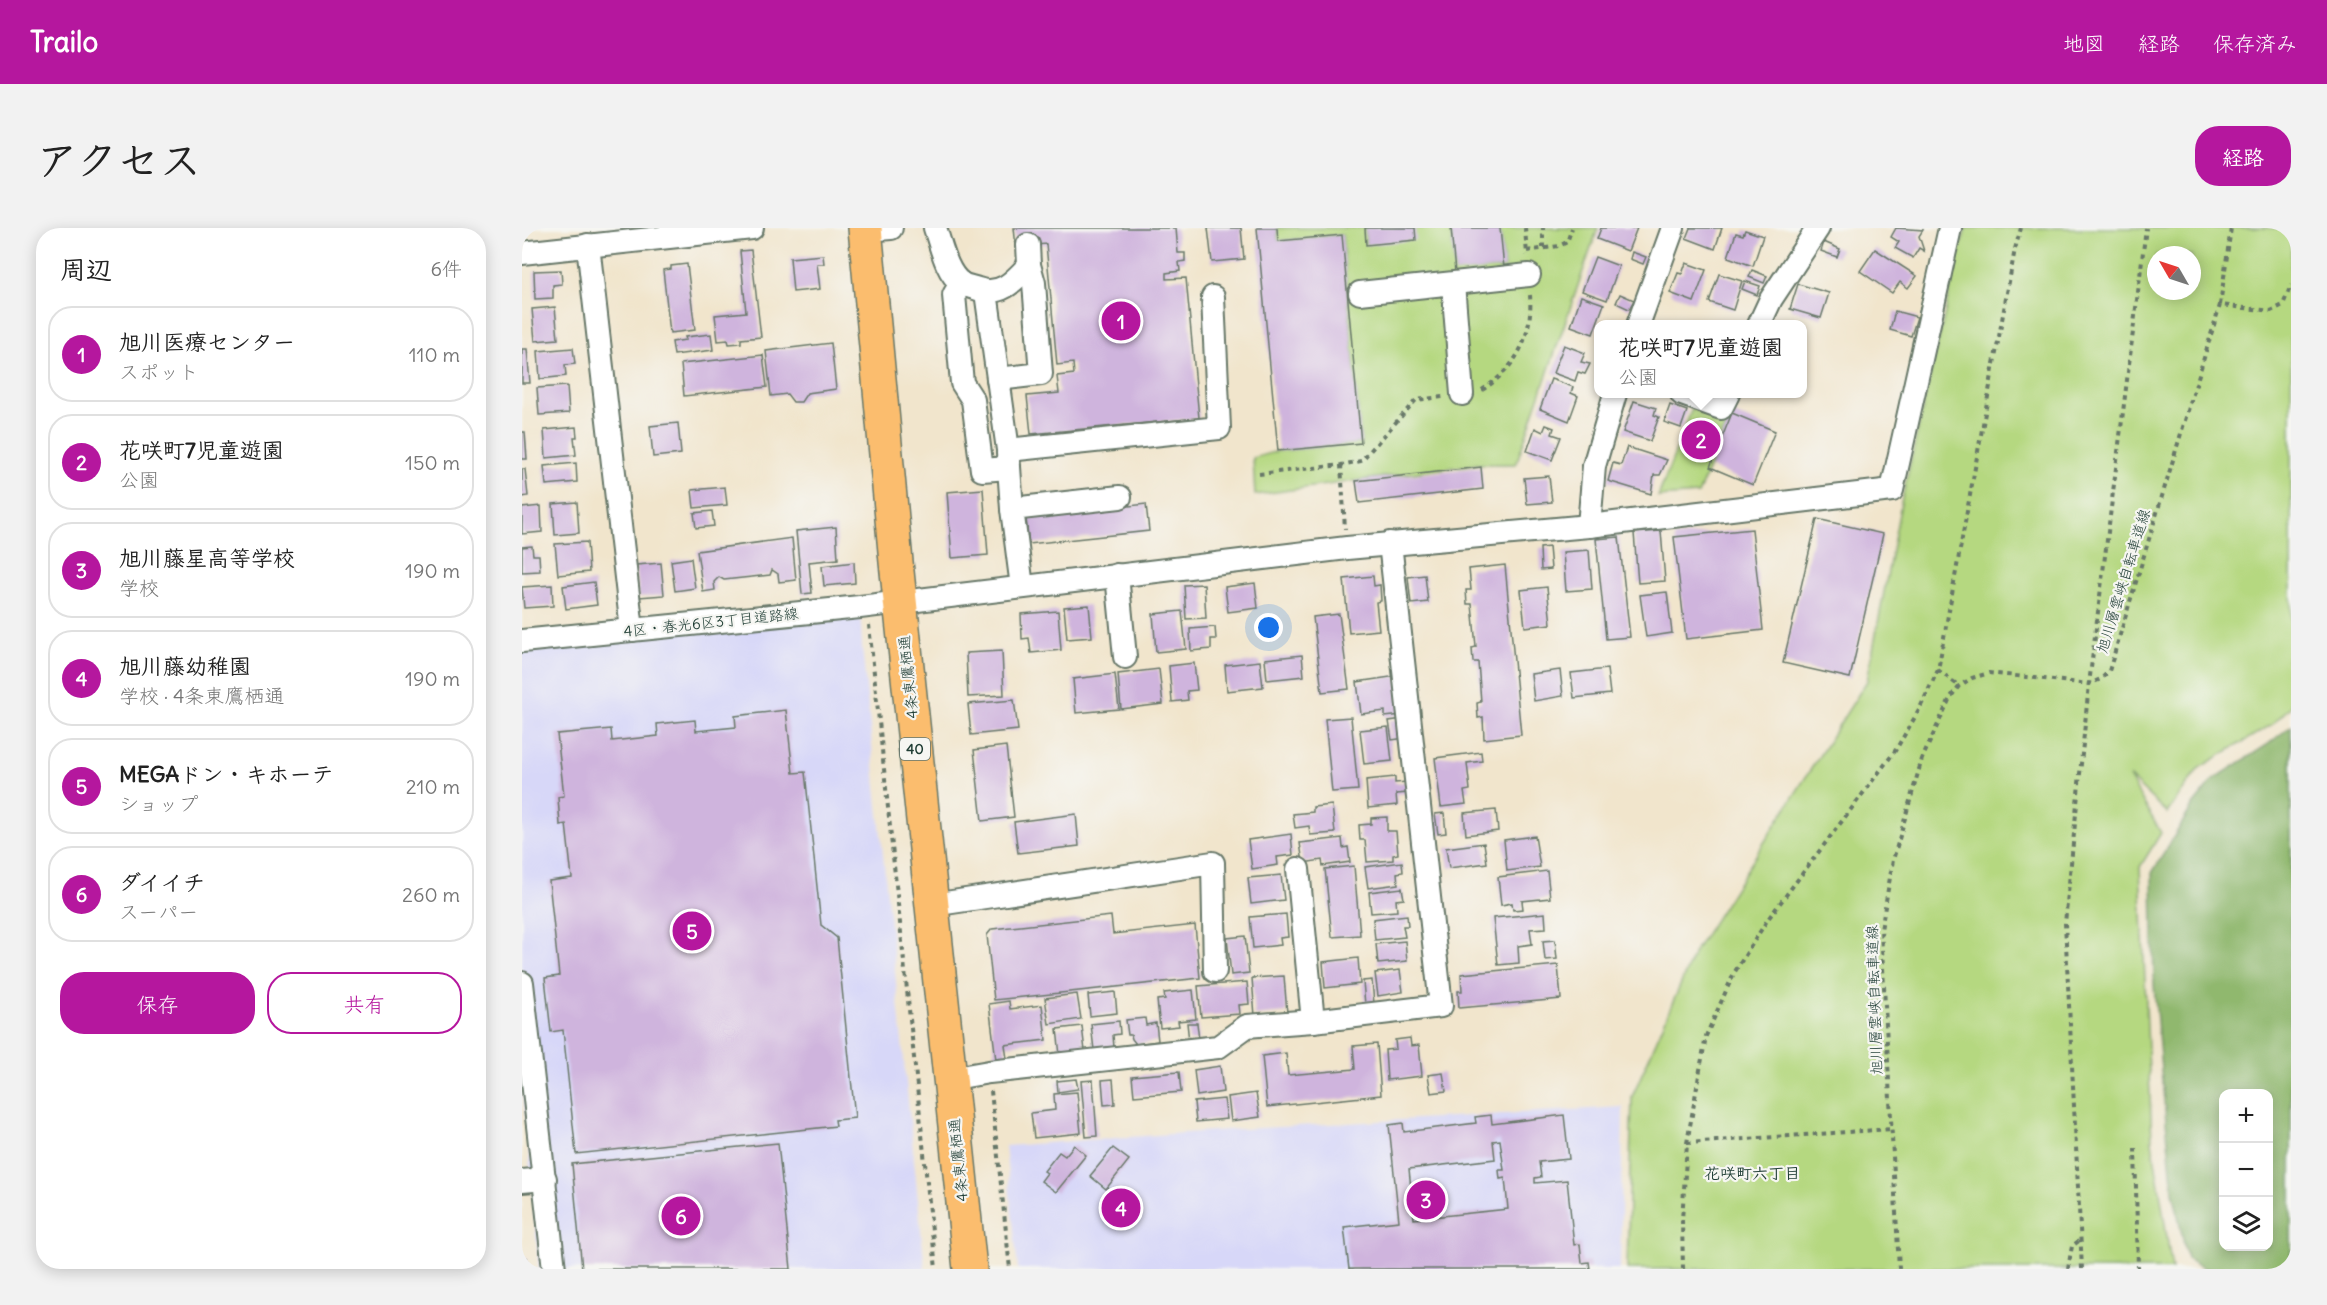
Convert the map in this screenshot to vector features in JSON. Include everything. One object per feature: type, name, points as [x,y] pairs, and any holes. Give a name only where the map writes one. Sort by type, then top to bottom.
[{"type":"highway","name":"4条東鷹栖通","points":[[874,229],[900,601],[970,1269]]},
{"type":"street","points":[[522,253],[600,239],[752,228]]},
{"type":"street","points":[[935,228],[948,266],[961,283],[986,292],[999,291],[1012,283],[1029,255],[1034,283],[1041,374],[998,378]]},
{"type":"street","points":[[1639,320],[1673,228]]},
{"type":"street","points":[[1761,320],[1771,299],[1818,228]]},
{"type":"street","name":"4区・春光6区3丁目道路線","points":[[522,641],[900,601],[1390,543],[1589,526],[1892,490],[1950,228]]},
{"type":"street","points":[[600,239],[632,630]]},
{"type":"street","points":[[1360,294],[1529,275]]},
{"type":"street","points":[[961,283],[954,296],[962,383],[973,400],[982,470],[1008,459],[1219,428],[1213,297]]},
{"type":"street","points":[[1453,284],[1462,394]]},
{"type":"street","points":[[986,292],[1022,586]]},
{"type":"street","points":[[1589,526],[1594,466],[1614,398]]},
{"type":"street","points":[[1695,398],[1721,408],[1726,398]]},
{"type":"street","points":[[1012,509],[1120,497]]},
{"type":"street","points":[[949,1079],[989,1072],[1218,1047],[1247,1026],[1313,1022],[1441,1006],[1390,543]]},
{"type":"street","points":[[1117,575],[1125,657]]},
{"type":"street","points":[[932,905],[1213,863],[1215,971]]},
{"type":"street","points":[[1298,869],[1313,1022]]},
{"type":"street","points":[[522,983],[528,1080],[545,1179],[554,1269]]},
{"type":"street","points":[[522,1181],[545,1179]]},
{"type":"path","points":[[1258,474],[1361,461],[1416,400],[1480,391],[1494,383],[1518,354],[1532,316],[1525,228]]},
{"type":"path","points":[[1543,228],[1543,248]]},
{"type":"path","points":[[1527,251],[1559,246],[1567,242],[1572,228]]},
{"type":"path","points":[[1683,1269],[1682,1220],[1687,1143],[1706,1036],[1734,973],[1768,919],[1895,751],[1918,712],[1938,670],[2020,228]]},
{"type":"path","points":[[2082,1269],[2065,924],[2090,684],[2146,228]]},
{"type":"path","name":"旭川層雲峡自転車道線","points":[[2090,684],[2101,679],[2109,670],[2220,305],[2230,228]]},
{"type":"path","points":[[2220,305],[2271,310],[2283,305],[2291,285]]},
{"type":"path","points":[[1341,465],[1347,548]]},
{"type":"path","points":[[869,624],[936,1269]]},
{"type":"path","points":[[1938,670],[1959,686],[1972,678],[1989,673],[2090,684]]},
{"type":"path","name":"旭川層雲峡自転車道線","points":[[1899,1269],[1881,930],[1893,860],[1922,759],[1940,716],[1959,686]]},
{"type":"path","points":[[989,1072],[1010,1269]]},
{"type":"path","points":[[1687,1143],[1891,1129]]},
{"type":"path","points":[[2135,1148],[2138,1269]]},
{"type":"path","points":[[2068,1269],[2072,1246],[2080,1240]]},
{"type":"shaded area","points":[[860,607],[862,647],[925,1269],[539,1269],[522,1077],[522,641]]},
{"type":"shaded area","points":[[1623,1107],[1620,1269],[1018,1269],[1005,1146],[1227,1130]]},
{"type":"green space","points":[[1277,228],[1365,228],[1366,244],[1415,228],[1451,228],[1455,272],[1504,268],[1500,228],[1598,228],[1516,464],[1477,464],[1255,495],[1253,458],[1278,451],[1361,443],[1342,235],[1278,241]]},
{"type":"green space","points":[[1966,228],[2291,228],[2291,652],[2288,660],[2291,665],[2291,706],[2273,724],[2199,768],[2167,813],[2129,777],[2161,833],[2140,867],[2152,1141],[2172,1269],[1627,1269],[1632,1097],[1695,951],[1867,681],[1901,503]]},
{"type":"green space","points":[[1696,398],[1732,413],[1698,494],[1658,497]]},
{"type":"green space","points":[[2291,726],[2291,1269],[2205,1269],[2187,1259],[2173,1191],[2154,985],[2152,873],[2193,805],[2214,779],[2267,745]]},
{"type":"building","points":[[1014,228],[1176,228],[1178,253],[1185,253],[1185,261],[1179,262],[1180,271],[1166,273],[1166,279],[1186,278],[1199,418],[1031,434],[1027,396],[1059,393],[1057,376],[1074,374],[1073,363],[1057,365],[1046,244],[1016,247]]},
{"type":"building","points":[[1208,228],[1241,228],[1244,259],[1212,262]]},
{"type":"building","points":[[1257,228],[1277,228],[1278,241],[1342,235],[1361,443],[1278,451]]},
{"type":"building","points":[[1365,228],[1415,228],[1416,240],[1366,245]]},
{"type":"building","points":[[1451,228],[1500,228],[1504,268],[1455,273]]},
{"type":"building","points":[[1601,228],[1637,228],[1628,251],[1597,239]]},
{"type":"building","points":[[1690,228],[1722,228],[1715,249],[1686,238]]},
{"type":"building","points":[[1896,228],[1923,230],[1919,236],[1924,251],[1919,248],[1913,258],[1895,248],[1899,242],[1891,237]]},
{"type":"building","points":[[1745,230],[1763,236],[1753,266],[1728,257],[1736,233],[1743,235]]},
{"type":"building","points":[[1824,242],[1840,249],[1837,257],[1821,251]]},
{"type":"building","points":[[1875,249],[1917,276],[1908,288],[1900,282],[1892,293],[1860,271]]},
{"type":"building","points":[[751,250],[761,337],[741,339],[741,343],[729,344],[728,340],[718,341],[715,315],[746,312],[740,251]]},
{"type":"building","points":[[1632,252],[1646,257],[1643,264],[1630,259]]},
{"type":"building","points":[[823,255],[824,264],[817,264],[820,289],[793,292],[790,258]]},
{"type":"building","points":[[1595,257],[1619,266],[1607,300],[1582,291]]},
{"type":"building","points":[[1686,263],[1706,270],[1694,302],[1670,293],[1678,273],[1682,274]]},
{"type":"building","points":[[687,264],[695,330],[670,333],[663,270],[671,269],[671,266]]},
{"type":"building","points":[[561,270],[562,284],[553,285],[553,298],[535,299],[534,271]]},
{"type":"building","points":[[1752,270],[1767,276],[1764,283],[1749,277]]},
{"type":"building","points":[[1719,274],[1742,281],[1733,310],[1709,302]]},
{"type":"building","points":[[1745,281],[1760,286],[1757,295],[1742,289]]},
{"type":"building","points":[[1798,284],[1829,293],[1821,318],[1790,309]]},
{"type":"building","points":[[1620,294],[1634,300],[1629,309],[1616,303]]},
{"type":"building","points":[[1581,296],[1604,304],[1598,320],[1594,320],[1593,334],[1571,326]]},
{"type":"building","points":[[555,307],[558,339],[535,341],[532,309]]},
{"type":"building","points":[[1895,311],[1917,317],[1911,336],[1890,330]]},
{"type":"building","points":[[711,334],[713,350],[674,355],[672,342],[686,340],[685,337]]},
{"type":"building","points":[[831,343],[836,389],[807,393],[801,402],[793,402],[787,394],[771,396],[766,351]]},
{"type":"building","points":[[1564,345],[1585,353],[1581,362],[1590,364],[1585,374],[1578,372],[1575,381],[1553,373]]},
{"type":"building","points":[[573,348],[575,364],[565,365],[566,376],[540,379],[538,351]]},
{"type":"building","points":[[522,349],[527,349],[530,383],[522,383]]},
{"type":"building","points":[[763,355],[767,387],[684,396],[681,364]]},
{"type":"building","points":[[1551,379],[1573,387],[1571,393],[1578,396],[1569,421],[1540,409]]},
{"type":"building","points":[[567,386],[569,413],[539,415],[537,388]]},
{"type":"building","points":[[1634,401],[1656,408],[1654,415],[1659,417],[1650,441],[1623,432]]},
{"type":"building","points":[[1670,405],[1687,411],[1681,428],[1664,422]]},
{"type":"building","points":[[1732,413],[1775,431],[1753,485],[1710,467]]},
{"type":"building","points":[[678,423],[681,454],[653,457],[650,426]]},
{"type":"building","points":[[1546,425],[1554,428],[1552,434],[1561,437],[1552,460],[1527,451],[1535,428],[1543,432]]},
{"type":"building","points":[[576,427],[577,437],[574,437],[576,455],[546,458],[544,430]]},
{"type":"building","points":[[522,432],[525,432],[527,459],[522,459]]},
{"type":"building","points":[[1627,447],[1667,460],[1660,475],[1654,475],[1651,494],[1608,481],[1613,463],[1621,465]]},
{"type":"building","points":[[576,463],[577,482],[546,485],[544,466]]},
{"type":"building","points":[[1481,467],[1483,489],[1359,503],[1356,481]]},
{"type":"building","points":[[522,469],[525,469],[528,496],[522,497]]},
{"type":"building","points":[[1549,476],[1552,502],[1527,504],[1524,478]]},
{"type":"building","points":[[725,487],[727,505],[694,508],[692,490]]},
{"type":"building","points":[[983,489],[988,555],[952,558],[947,492]]},
{"type":"building","points":[[577,502],[579,533],[555,535],[553,504]]},
{"type":"building","points":[[1146,504],[1149,531],[1029,544],[1026,518]]},
{"type":"building","points":[[541,506],[542,532],[522,534],[522,508]]},
{"type":"building","points":[[712,511],[714,526],[696,528],[694,513]]},
{"type":"building","points":[[1817,519],[1883,534],[1850,678],[1783,663]]},
{"type":"building","points":[[836,527],[838,559],[809,562],[812,593],[802,594],[796,531]]},
{"type":"building","points":[[1752,529],[1763,630],[1686,639],[1674,537]]},
{"type":"building","points":[[1661,531],[1665,581],[1638,583],[1634,533]]},
{"type":"building","points":[[1619,537],[1630,637],[1606,639],[1596,539]]},
{"type":"building","points":[[792,538],[796,580],[779,582],[778,574],[772,570],[770,575],[724,580],[719,577],[714,582],[715,590],[703,592],[697,551]]},
{"type":"building","points":[[587,542],[589,572],[558,575],[555,544]]},
{"type":"building","points":[[532,546],[533,555],[539,555],[540,571],[522,572],[522,547]]},
{"type":"building","points":[[1549,547],[1551,569],[1541,570],[1540,548]]},
{"type":"building","points":[[1589,550],[1592,589],[1566,591],[1563,552]]},
{"type":"building","points":[[691,558],[695,588],[675,591],[671,561]]},
{"type":"building","points":[[854,562],[855,583],[824,586],[822,566]]},
{"type":"building","points":[[661,563],[664,595],[639,597],[636,565]]},
{"type":"building","points":[[1505,565],[1521,735],[1484,739],[1483,717],[1478,718],[1477,703],[1481,702],[1478,662],[1473,662],[1472,648],[1476,647],[1472,604],[1467,604],[1466,590],[1471,590],[1469,569]]},
{"type":"building","points":[[1425,575],[1428,602],[1411,604],[1408,577]]},
{"type":"building","points":[[1373,576],[1374,586],[1380,585],[1381,601],[1376,602],[1379,630],[1349,633],[1344,579]]},
{"type":"building","points":[[594,582],[597,605],[566,609],[563,586]]},
{"type":"building","points":[[1255,583],[1258,608],[1228,612],[1225,587]]},
{"type":"building","points":[[1204,584],[1206,618],[1186,619],[1184,585]]},
{"type":"building","points":[[552,585],[553,606],[524,608],[522,587]]},
{"type":"building","points":[[1547,587],[1551,624],[1525,627],[1521,590]]},
{"type":"building","points":[[1667,592],[1672,633],[1646,637],[1640,595]]},
{"type":"building","points":[[1089,605],[1092,637],[1067,639],[1064,607]]},
{"type":"building","points":[[1058,611],[1061,650],[1031,653],[1029,638],[1022,639],[1021,614]]},
{"type":"building","points":[[1182,611],[1186,649],[1156,652],[1153,614]]},
{"type":"building","points":[[1339,614],[1349,689],[1322,692],[1313,617]]},
{"type":"building","points":[[1215,627],[1216,639],[1211,639],[1211,649],[1191,651],[1190,629]]},
{"type":"building","points":[[1002,651],[1004,695],[968,697],[966,653]]},
{"type":"building","points":[[1302,655],[1304,676],[1267,680],[1265,659]]},
{"type":"building","points":[[1260,661],[1263,687],[1227,691],[1225,665]]},
{"type":"building","points":[[1194,663],[1197,690],[1187,691],[1188,700],[1172,702],[1169,666]]},
{"type":"building","points":[[1159,669],[1163,704],[1121,709],[1118,674]]},
{"type":"building","points":[[1607,669],[1610,694],[1574,698],[1571,673]]},
{"type":"building","points":[[1560,670],[1563,696],[1534,701],[1531,674]]},
{"type":"building","points":[[1115,674],[1119,709],[1076,713],[1073,679]]},
{"type":"building","points":[[1397,676],[1402,715],[1385,717],[1385,711],[1361,714],[1357,682]]},
{"type":"building","points":[[1014,700],[1018,730],[971,735],[968,704]]},
{"type":"building","points":[[786,710],[793,773],[805,772],[821,925],[837,938],[855,1118],[835,1120],[836,1126],[576,1154],[563,1030],[551,1032],[545,978],[559,976],[549,881],[572,878],[566,824],[560,825],[558,797],[564,796],[557,734],[611,729],[612,741],[658,736],[657,724],[695,720],[696,731],[736,727],[735,716]]},
{"type":"building","points":[[1351,717],[1358,790],[1332,792],[1325,719]]},
{"type":"building","points":[[1403,719],[1405,738],[1392,740],[1389,721]]},
{"type":"building","points":[[1388,727],[1392,761],[1364,764],[1360,730]]},
{"type":"building","points":[[1006,746],[1014,817],[982,821],[974,750]]},
{"type":"building","points":[[1481,752],[1482,761],[1467,763],[1470,790],[1464,791],[1466,804],[1441,807],[1435,758]]},
{"type":"building","points":[[1395,777],[1395,783],[1407,782],[1408,793],[1396,794],[1397,805],[1368,808],[1366,780]]},
{"type":"building","points":[[1332,805],[1335,833],[1310,835],[1309,826],[1295,828],[1293,814],[1313,812],[1313,807]]},
{"type":"building","points":[[1496,810],[1498,831],[1466,835],[1464,813]]},
{"type":"building","points":[[1444,813],[1446,833],[1438,834],[1435,814]]},
{"type":"building","points":[[1076,814],[1079,846],[1018,853],[1014,822]]},
{"type":"building","points":[[1387,817],[1387,831],[1396,831],[1398,854],[1393,855],[1393,860],[1367,862],[1365,840],[1360,840],[1359,825],[1371,824],[1371,818]]},
{"type":"building","points":[[1291,834],[1293,855],[1277,857],[1278,865],[1252,869],[1248,840]]},
{"type":"building","points":[[1535,836],[1540,867],[1507,871],[1504,840]]},
{"type":"building","points":[[1342,838],[1343,848],[1348,847],[1350,862],[1323,866],[1322,860],[1303,863],[1300,843]]},
{"type":"building","points":[[1484,843],[1487,863],[1449,868],[1446,848]]},
{"type":"building","points":[[1402,862],[1403,872],[1397,873],[1398,884],[1368,888],[1365,867]]},
{"type":"building","points":[[1354,866],[1360,935],[1332,937],[1325,869]]},
{"type":"building","points":[[1547,871],[1550,898],[1522,901],[1523,909],[1513,910],[1512,903],[1501,905],[1498,877]]},
{"type":"building","points":[[1281,875],[1284,900],[1251,904],[1248,878]]},
{"type":"building","points":[[1402,888],[1404,899],[1396,900],[1397,911],[1371,913],[1369,892]]},
{"type":"building","points":[[1545,913],[1546,928],[1530,929],[1532,944],[1518,946],[1519,963],[1498,965],[1493,918]]},
{"type":"building","points":[[1286,914],[1288,937],[1280,938],[1281,945],[1253,948],[1250,917]]},
{"type":"building","points":[[1407,915],[1408,926],[1403,926],[1405,937],[1375,940],[1373,919]]},
{"type":"building","points":[[1111,916],[1113,934],[1195,925],[1200,978],[994,1000],[987,935],[992,929]]},
{"type":"building","points":[[1245,936],[1249,973],[1231,975],[1227,938]]},
{"type":"building","points":[[1555,940],[1557,959],[1545,960],[1543,941]]},
{"type":"building","points":[[1405,941],[1407,961],[1378,964],[1376,944]]},
{"type":"building","points":[[1358,958],[1360,984],[1325,988],[1323,962]]},
{"type":"building","points":[[1558,965],[1561,999],[1459,1008],[1458,991],[1462,991],[1461,974]]},
{"type":"building","points":[[1400,970],[1403,992],[1378,996],[1375,973]]},
{"type":"building","points":[[1284,976],[1287,1013],[1255,1016],[1252,978]]},
{"type":"building","points":[[1372,980],[1374,1004],[1365,1005],[1363,981]]},
{"type":"building","points":[[1247,982],[1249,1004],[1239,1005],[1240,1014],[1201,1017],[1198,986]]},
{"type":"building","points":[[1193,990],[1196,1019],[1178,1021],[1179,1026],[1160,1028],[1157,1000],[1165,999],[1164,993]]},
{"type":"building","points":[[1115,992],[1117,1013],[1090,1016],[1088,995]]},
{"type":"building","points":[[1077,994],[1081,1019],[1049,1024],[1045,998]]},
{"type":"building","points":[[1009,1001],[1010,1009],[1042,1005],[1046,1040],[1005,1045],[1007,1059],[996,1060],[989,1004]]},
{"type":"building","points":[[1145,1018],[1146,1025],[1156,1023],[1158,1041],[1136,1044],[1131,1035],[1128,1035],[1126,1020]]},
{"type":"building","points":[[1119,1021],[1120,1034],[1113,1035],[1114,1048],[1094,1050],[1091,1024]]},
{"type":"building","points":[[1187,1023],[1197,1023],[1199,1040],[1189,1041]]},
{"type":"building","points":[[1082,1026],[1085,1051],[1060,1055],[1057,1029]]},
{"type":"building","points":[[1410,1038],[1411,1046],[1419,1045],[1422,1076],[1387,1080],[1385,1050],[1396,1049],[1395,1040]]},
{"type":"building","points":[[1377,1044],[1381,1095],[1267,1107],[1262,1056],[1286,1053],[1288,1075],[1355,1069],[1353,1046]]},
{"type":"building","points":[[1220,1066],[1223,1092],[1197,1096],[1194,1070]]},
{"type":"building","points":[[1179,1072],[1181,1092],[1134,1096],[1132,1076]]},
{"type":"building","points":[[1443,1073],[1446,1091],[1431,1093],[1428,1075]]},
{"type":"building","points":[[1076,1079],[1078,1089],[1058,1092],[1057,1081]]},
{"type":"building","points":[[1113,1079],[1115,1104],[1104,1105],[1102,1080]]},
{"type":"building","points":[[1093,1080],[1097,1136],[1086,1137],[1081,1081]]},
{"type":"building","points":[[1077,1092],[1081,1133],[1034,1138],[1031,1113],[1055,1110],[1054,1094]]},
{"type":"building","points":[[1256,1093],[1260,1117],[1231,1121],[1228,1097]]},
{"type":"building","points":[[1224,1099],[1227,1119],[1196,1122],[1194,1102]]},
{"type":"building","points":[[1491,1115],[1492,1124],[1564,1115],[1569,1159],[1539,1162],[1541,1177],[1535,1178],[1535,1183],[1567,1180],[1574,1245],[1580,1244],[1582,1263],[1589,1262],[1590,1269],[1349,1269],[1344,1227],[1399,1221],[1389,1125],[1403,1123],[1404,1132],[1476,1123],[1475,1117]],"holes":[[[1500,1140],[1504,1170],[1499,1170],[1500,1179],[1505,1178],[1508,1209],[1414,1219],[1409,1169],[1495,1159],[1493,1141]]]},
{"type":"building","points":[[778,1143],[791,1269],[582,1269],[572,1164]]},
{"type":"building","points":[[1074,1145],[1086,1155],[1056,1192],[1041,1181],[1047,1173],[1044,1171],[1059,1152],[1065,1156]]},
{"type":"building","points":[[1113,1148],[1129,1160],[1106,1189],[1090,1176]]},
{"type":"building","points":[[527,1258],[528,1269],[522,1269],[522,1259]]},
{"type":"place","name":"旭川医療センター","points":[[1121,321]]},
{"type":"place","name":"花咲町7児童遊園","points":[[1701,440]]},
{"type":"place","name":"MEGAドン・キホーテ","points":[[692,931]]},
{"type":"place","name":"旭川藤星高等学校","points":[[1426,1200]]},
{"type":"place","name":"旭川藤幼稚園","points":[[1121,1208]]},
{"type":"place","name":"ダイイチ","points":[[681,1216]]},
{"type":"district","name":"花咲町六丁目","points":[[1752,1173]]}]
